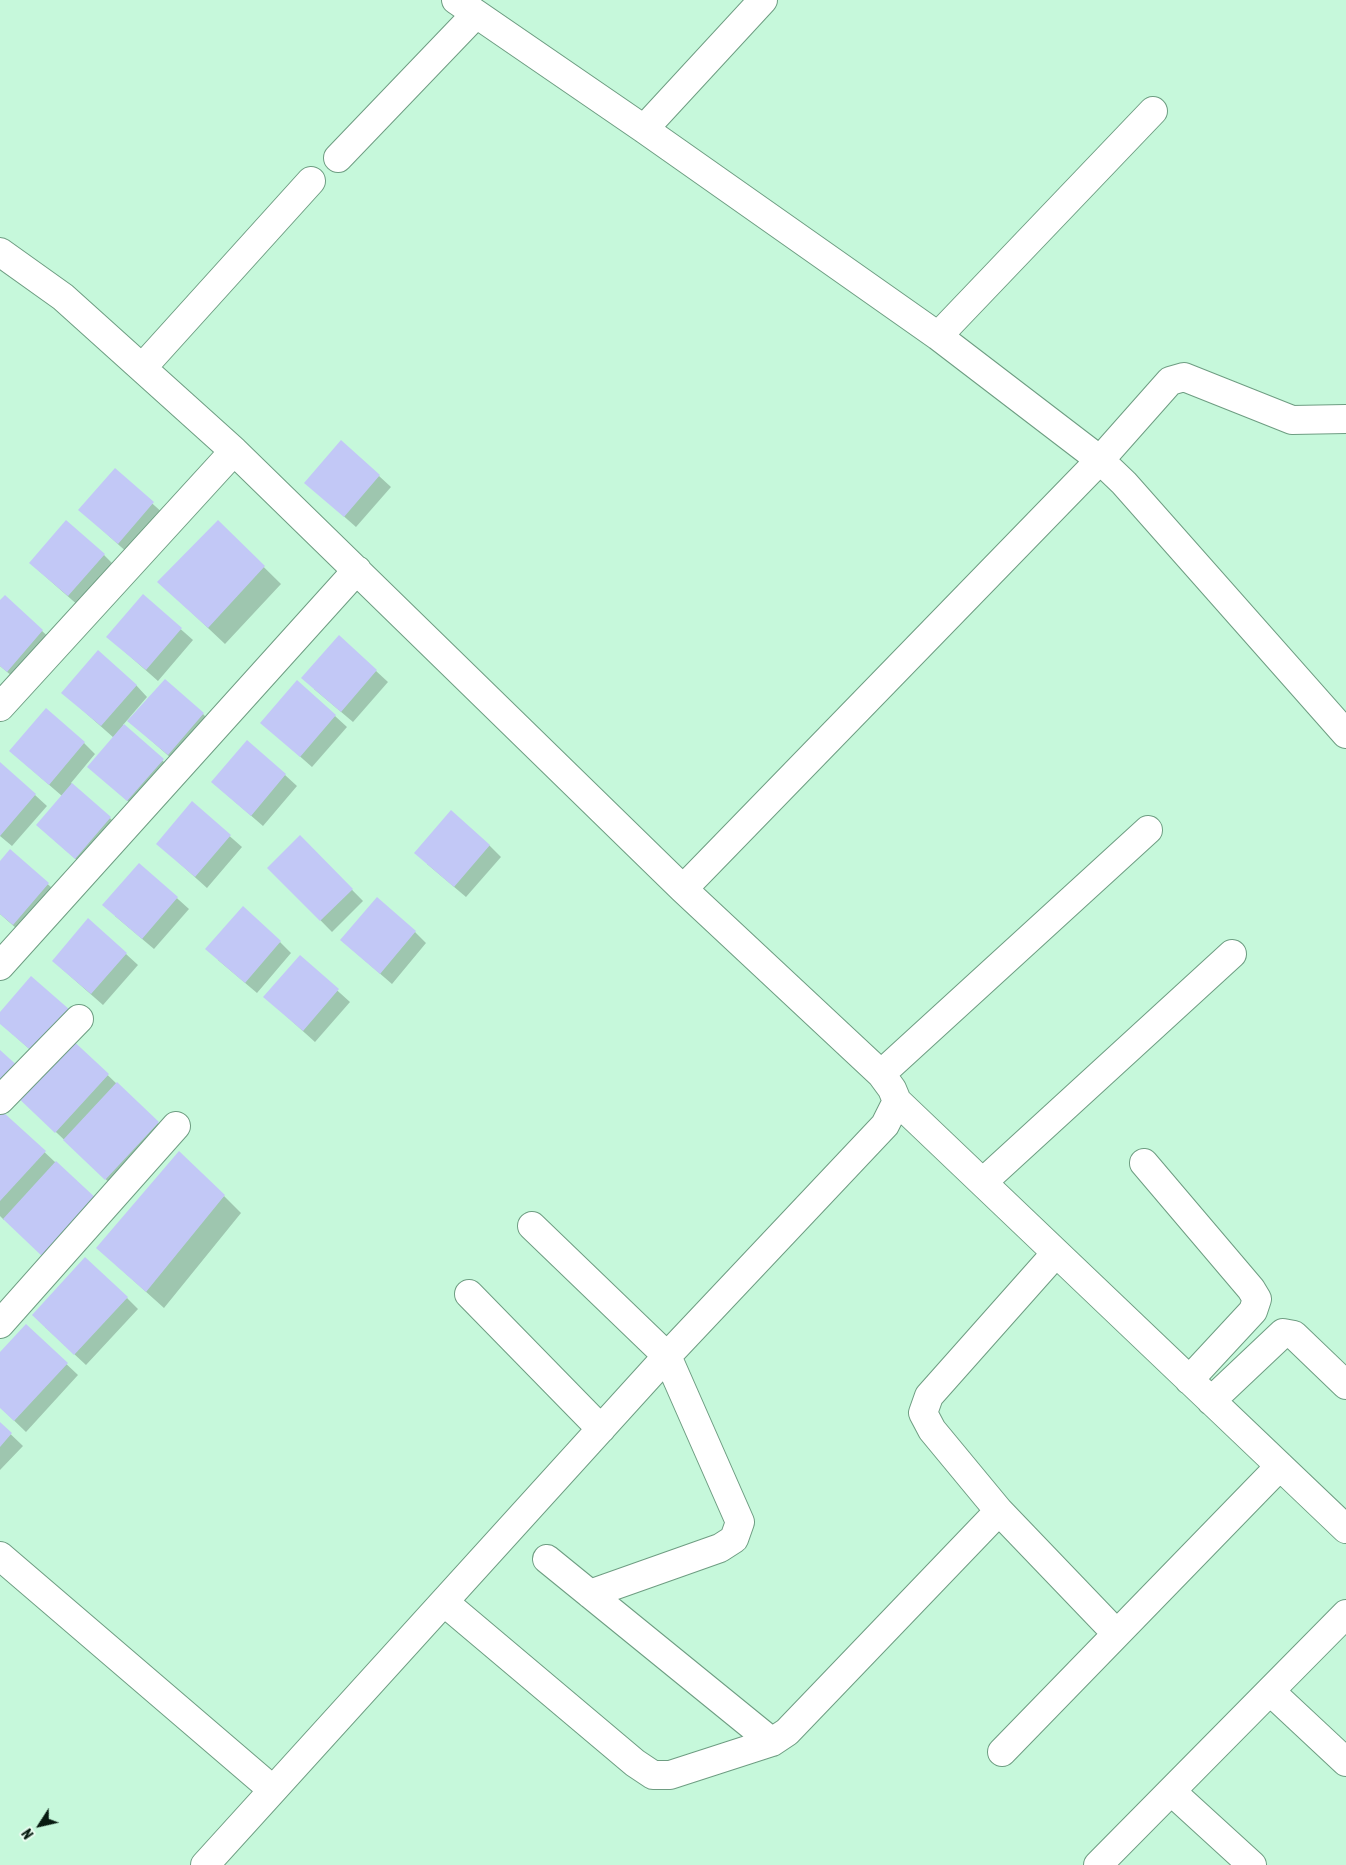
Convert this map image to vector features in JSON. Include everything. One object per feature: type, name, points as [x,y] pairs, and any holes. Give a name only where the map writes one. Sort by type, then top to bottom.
[{"type":"street","points":[[644,129],[763,0]]},
{"type":"street","points":[[338,158],[466,7],[644,129],[938,336],[1100,460],[1124,483],[1346,734]]},
{"type":"street","points":[[938,336],[1153,111]]},
{"type":"street","points":[[142,368],[311,182]]},
{"type":"street","points":[[0,252],[63,297],[234,451],[683,889],[881,1074],[892,1089],[897,1101],[1346,1529]]},
{"type":"street","points":[[683,889],[1100,460],[1170,381],[1184,377],[1292,420],[1346,419]]},
{"type":"street","points":[[0,707],[234,451]]},
{"type":"street","points":[[0,966],[358,570]]},
{"type":"street","points":[[881,1074],[1148,830]]},
{"type":"street","points":[[983,1182],[1232,954]]},
{"type":"street","points":[[0,1100],[79,1019]]},
{"type":"street","points":[[206,1865],[667,1356],[885,1125],[897,1101]]},
{"type":"street","points":[[0,1324],[176,1126]]},
{"type":"street","points":[[1144,1163],[1251,1289],[1257,1299],[1253,1311],[1189,1380]]},
{"type":"street","points":[[532,1226],[667,1356],[740,1522],[734,1539],[720,1548],[590,1594]]},
{"type":"street","points":[[1056,1253],[929,1396],[923,1413],[932,1430],[999,1511],[1116,1633]]},
{"type":"street","points":[[469,1294],[601,1428]]},
{"type":"street","points":[[1211,1401],[1283,1333],[1294,1335],[1346,1385]]},
{"type":"street","points":[[1002,1752],[1280,1466]]},
{"type":"street","points":[[444,1602],[635,1763],[653,1775],[670,1775],[772,1742],[786,1732],[999,1511]]},
{"type":"street","points":[[0,1556],[273,1790]]},
{"type":"street","points":[[547,1559],[772,1742]]},
{"type":"street","points":[[1098,1865],[1346,1614]]},
{"type":"street","points":[[1270,1691],[1346,1762]]},
{"type":"street","points":[[1172,1792],[1252,1865]]},
{"type":"building","points":[[341,440],[380,475],[344,517],[304,483]]},
{"type":"building","points":[[115,468],[154,502],[118,544],[78,510]]},
{"type":"building","points":[[66,520],[105,554],[68,596],[29,563]]},
{"type":"building","points":[[218,520],[265,566],[208,628],[157,582]]},
{"type":"building","points":[[143,594],[182,628],[146,670],[106,637]]},
{"type":"building","points":[[5,595],[43,630],[7,672],[0,666],[0,600]]},
{"type":"building","points":[[339,635],[377,670],[341,712],[301,678]]},
{"type":"building","points":[[98,650],[137,685],[101,726],[61,693]]},
{"type":"building","points":[[165,679],[204,713],[168,755],[127,721]]},
{"type":"building","points":[[297,680],[336,715],[300,757],[260,723]]},
{"type":"building","points":[[46,708],[85,742],[49,785],[9,751]]},
{"type":"building","points":[[124,724],[164,759],[127,801],[87,767]]},
{"type":"building","points":[[247,740],[286,774],[251,816],[211,782]]},
{"type":"building","points":[[0,762],[36,794],[0,836]]},
{"type":"building","points":[[72,783],[111,817],[75,859],[36,825]]},
{"type":"building","points":[[192,801],[231,835],[195,877],[156,844]]},
{"type":"building","points":[[451,810],[490,845],[454,887],[414,853]]},
{"type":"building","points":[[300,835],[353,889],[320,921],[267,868]]},
{"type":"building","points":[[10,849],[49,883],[13,925],[0,914],[0,861]]},
{"type":"building","points":[[139,863],[178,897],[142,939],[102,905]]},
{"type":"building","points":[[377,897],[416,931],[380,974],[340,940]]},
{"type":"building","points":[[243,906],[281,941],[245,983],[205,949]]},
{"type":"building","points":[[88,918],[127,953],[91,994],[52,961]]},
{"type":"building","points":[[300,955],[339,989],[303,1031],[263,997]]},
{"type":"building","points":[[31,976],[70,1010],[34,1053],[0,1024],[0,1012]]},
{"type":"building","points":[[67,1035],[109,1074],[55,1133],[13,1093]]},
{"type":"building","points":[[0,1050],[20,1068],[0,1092]]},
{"type":"building","points":[[117,1082],[159,1122],[105,1180],[63,1140]]},
{"type":"building","points":[[3,1112],[46,1151],[0,1201],[0,1115]]},
{"type":"building","points":[[179,1151],[225,1195],[146,1292],[96,1248]]},
{"type":"building","points":[[56,1161],[99,1201],[45,1259],[3,1219]]},
{"type":"building","points":[[85,1257],[128,1297],[74,1355],[32,1315]]},
{"type":"building","points":[[26,1324],[68,1363],[14,1421],[0,1408],[0,1352]]},
{"type":"building","points":[[0,1422],[12,1433],[0,1447]]}]
